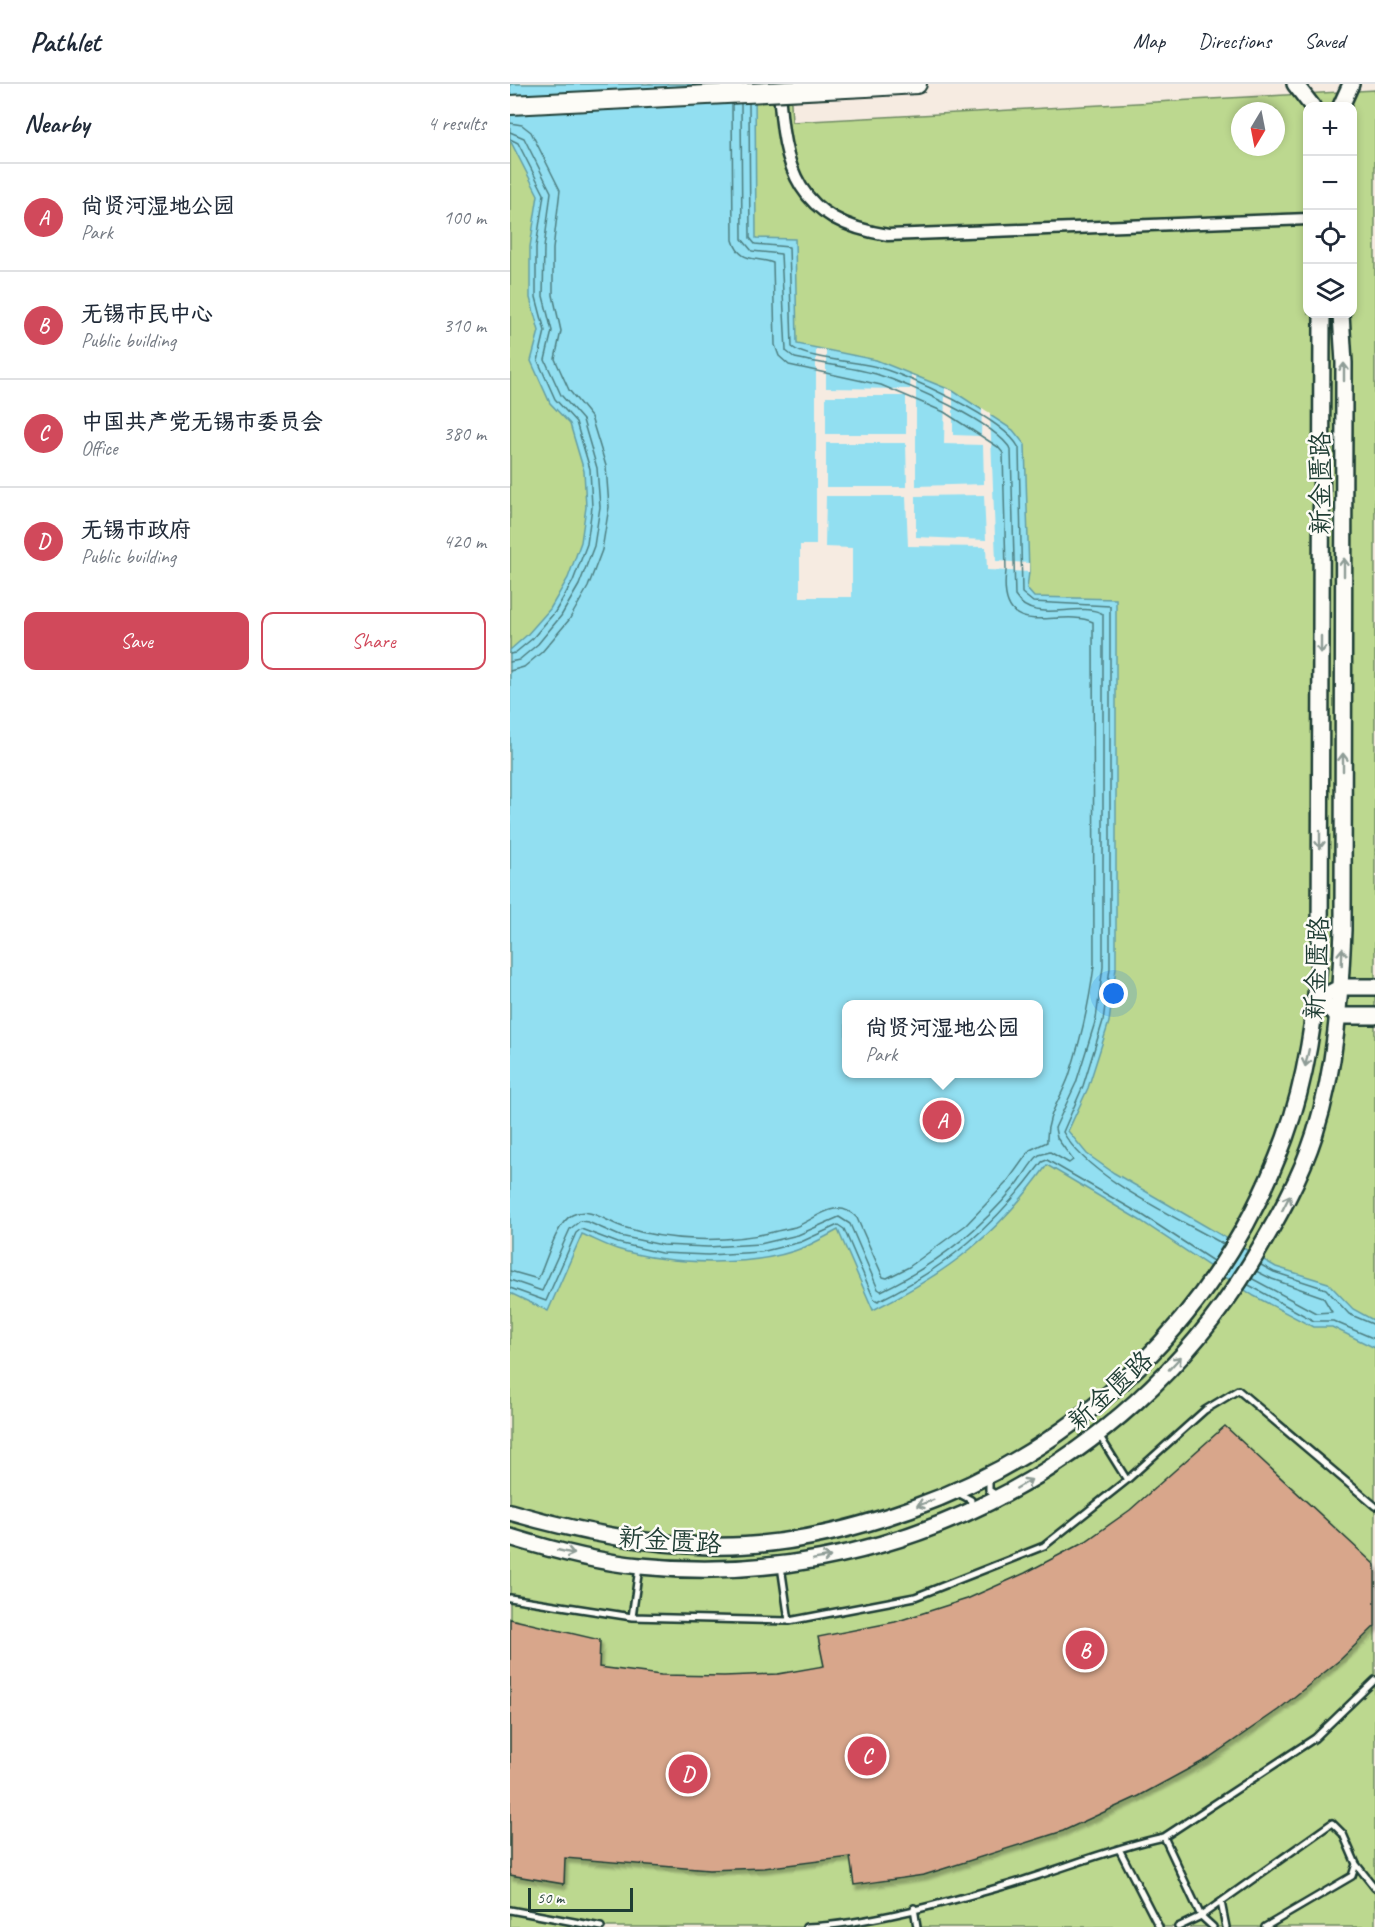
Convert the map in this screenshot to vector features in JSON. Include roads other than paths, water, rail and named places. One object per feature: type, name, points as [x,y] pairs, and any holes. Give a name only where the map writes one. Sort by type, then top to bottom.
[{"type":"main road","points":[[510,105],[917,84]]},
{"type":"street","points":[[779,84],[781,122],[789,162],[801,187],[818,207],[838,222],[861,231],[888,235],[1303,219]]},
{"type":"street","points":[[1295,84],[1309,102]]},
{"type":"street","points":[[1343,102],[1351,84]]},
{"type":"street","name":"新金匮路","points":[[510,1512],[585,1532],[620,1538],[710,1546],[775,1542],[846,1530],[954,1492],[1054,1438],[1132,1376],[1214,1276],[1253,1211],[1285,1137],[1301,1082],[1317,1000],[1320,952],[1322,318]]},
{"type":"street","name":"新金匮路","points":[[510,1537],[553,1549],[639,1566],[721,1569],[781,1564],[851,1553],[896,1541],[966,1515],[1004,1496],[1056,1465],[1099,1435],[1141,1399],[1180,1358],[1235,1288],[1287,1203],[1314,1135],[1326,1092],[1339,1016],[1344,420],[1341,318]]},
{"type":"street","points":[[1375,987],[1341,987],[1317,1000],[1339,1016],[1375,1016]]},
{"type":"lane","points":[[510,1598],[632,1617],[789,1621],[915,1597],[1044,1546],[1127,1480],[1205,1410],[1238,1390],[1375,1506]]},
{"type":"lane","points":[[1099,1435],[1127,1480]]},
{"type":"lane","points":[[989,1474],[990,1490],[996,1495],[1004,1496]]},
{"type":"lane","points":[[954,1492],[971,1500],[966,1515]]},
{"type":"lane","points":[[781,1564],[789,1621]]},
{"type":"lane","points":[[632,1617],[639,1566]]},
{"type":"lane","points":[[806,1927],[847,1926],[1010,1884],[1164,1837],[1315,1738],[1375,1680]]},
{"type":"lane","points":[[1179,1927],[1201,1916],[1332,1823],[1343,1834],[1356,1864],[1375,1888]]},
{"type":"lane","points":[[1164,1837],[1201,1916],[1213,1927]]},
{"type":"lane","points":[[1119,1849],[1159,1927]]},
{"type":"lane","points":[[1265,1927],[1352,1876],[1356,1864]]},
{"type":"lane","points":[[1221,1902],[1226,1927]]},
{"type":"lane","points":[[914,1908],[917,1927]]},
{"type":"lane","points":[[510,1910],[577,1925],[601,1927]]},
{"type":"water","points":[[510,84],[755,84],[756,238],[795,239],[797,344],[876,360],[953,391],[1013,430],[1025,445],[1029,572],[1027,589],[1034,597],[1116,599],[1116,968],[1109,1022],[1088,1088],[1068,1131],[1087,1154],[1114,1173],[1276,1267],[1328,1283],[1353,1309],[1375,1321],[1375,1348],[1332,1327],[1313,1327],[1254,1296],[1141,1221],[1047,1165],[1009,1212],[970,1249],[925,1281],[873,1310],[838,1230],[805,1247],[785,1254],[737,1261],[711,1262],[638,1254],[613,1247],[582,1234],[548,1311],[510,1293],[510,650],[550,609],[568,578],[581,542],[586,507],[584,471],[570,424],[550,403],[531,361],[539,331],[530,298],[530,247],[538,195],[510,140]]},
{"type":"place","name":"尚贤河湿地公园","points":[[942,1120]]},
{"type":"place","name":"无锡市民中心","points":[[1085,1650]]},
{"type":"place","name":"中国共产党无锡市委员会","points":[[867,1756]]},
{"type":"place","name":"无锡市政府","points":[[688,1774]]}]
